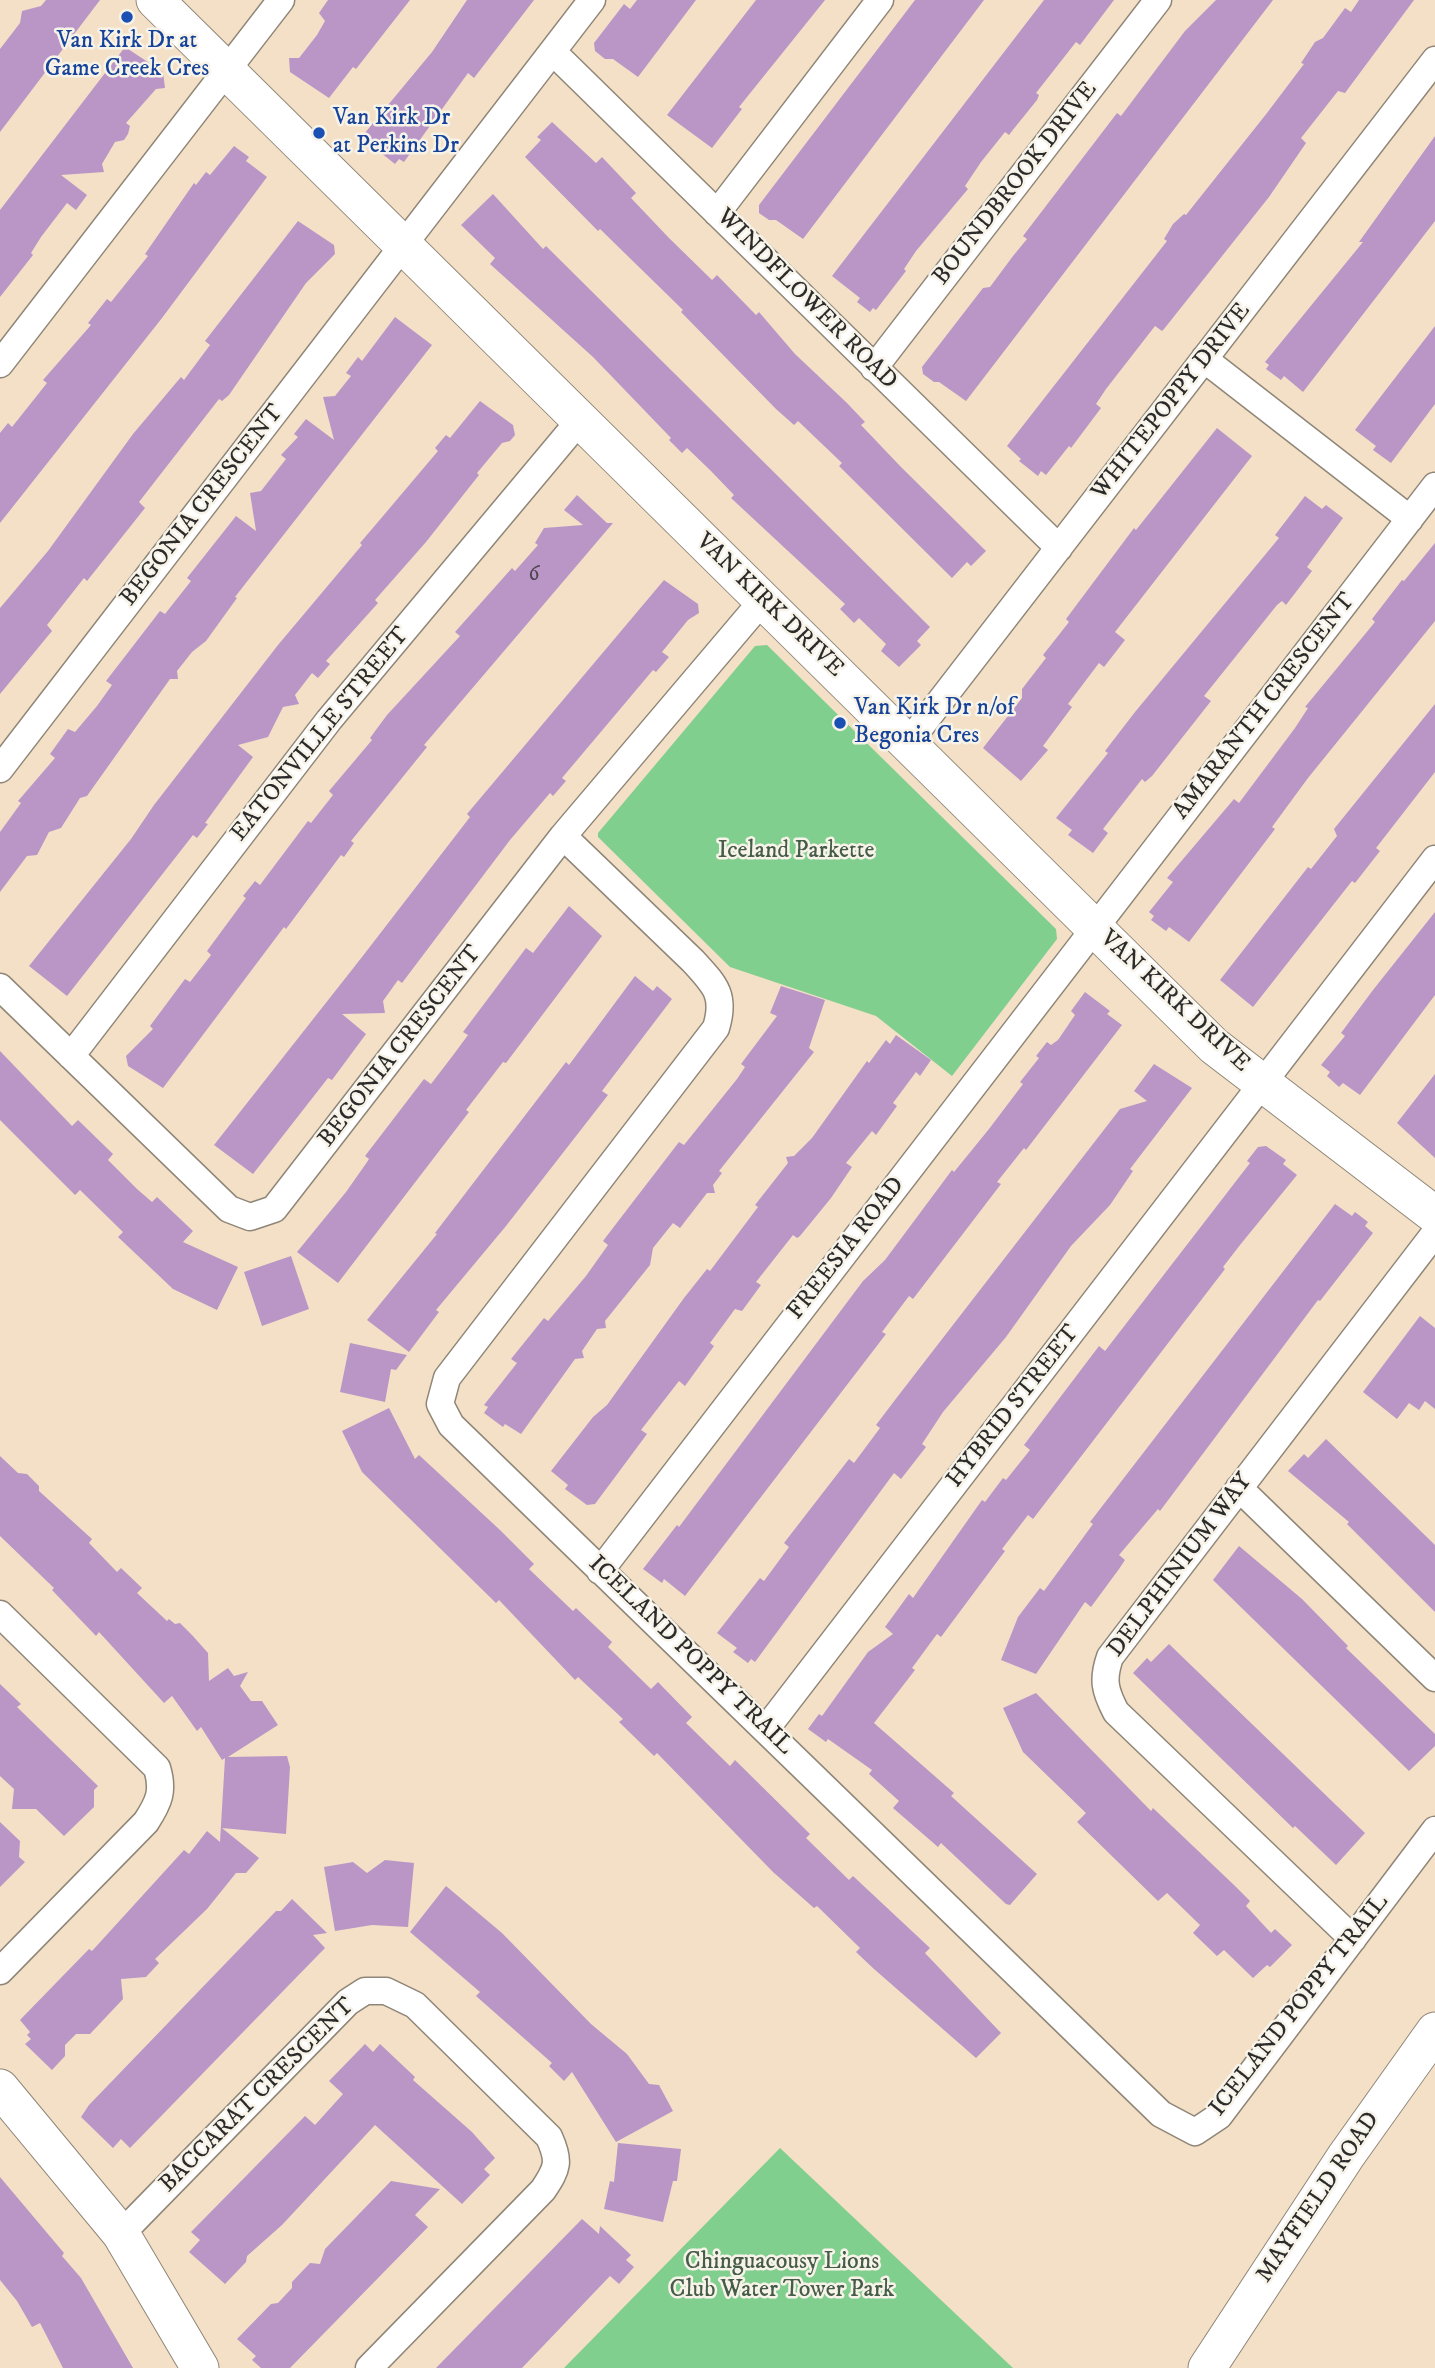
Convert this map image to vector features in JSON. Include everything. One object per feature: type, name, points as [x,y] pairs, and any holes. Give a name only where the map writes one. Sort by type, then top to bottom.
[{"type":"street","name":"VAN KIRK DRIVE","points":[[155,0],[1214,1046],[1435,1215]]},
{"type":"street","points":[[0,364],[281,0]]},
{"type":"street","name":"BEGONIA CRESCENT","points":[[0,769],[592,0]]},
{"type":"street","points":[[717,213],[880,0]]},
{"type":"street","name":"BOUNDBROOK DRIVE","points":[[874,368],[1158,0]]},
{"type":"street","name":"WINDFLOWER ROAD","points":[[553,52],[1059,548]]},
{"type":"street","name":"WHITEPOPPY DRIVE","points":[[908,743],[1435,60]]},
{"type":"street","points":[[1204,359],[1410,519]]},
{"type":"street","name":"EATONVILLE STREET","points":[[71,1056],[329,720],[579,420]]},
{"type":"street","name":"AMARANTH CRESCENT","points":[[1094,928],[1435,485]]},
{"type":"street","name":"BEGONIA CRESCENT","points":[[0,987],[229,1209],[240,1216],[261,1215],[284,1199],[563,836],[763,600]]},
{"type":"street","name":"ICELAND POPPY TRAIL","points":[[563,836],[700,969],[717,990],[721,1011],[716,1028],[447,1378],[440,1405],[451,1425],[1161,2114],[1195,2132],[1219,2116],[1435,1830]]},
{"type":"street","points":[[1262,1084],[1435,859]]},
{"type":"street","name":"FREESIA ROAD","points":[[600,1570],[1094,928]]},
{"type":"street","name":"HYBRID STREET","points":[[765,1729],[1262,1084]]},
{"type":"street","name":"DELPHINIUM WAY","points":[[1353,1939],[1116,1712],[1105,1692],[1104,1674],[1110,1657],[1435,1233]]},
{"type":"street","points":[[1239,1488],[1435,1678]]},
{"type":"street","points":[[0,1614],[157,1768],[162,1785],[159,1802],[146,1822],[0,1970]]},
{"type":"street","name":"BACCARAT CRESCENT","points":[[121,2234],[348,2002],[365,1991],[386,1991],[415,2005],[549,2137],[556,2153],[556,2170],[543,2190],[369,2368]]},
{"type":"street","name":"MAYFIELD ROAD","points":[[1207,2368],[1346,2156],[1435,2031]]},
{"type":"street","points":[[0,2088],[121,2234],[200,2368]]},
{"type":"green space","name":"Iceland Parkette","points":[[767,645],[1056,929],[1057,939],[952,1076],[876,1016],[730,967],[598,837],[598,833],[755,646]]},
{"type":"green space","name":"Chinguacousy Lions Club Water Tower Park","points":[[780,2148],[1013,2368],[564,2368]]},
{"type":"building","points":[[46,0],[100,0],[0,132],[0,49],[20,23],[22,11],[41,6]]},
{"type":"building","points":[[328,0],[410,0],[356,69],[353,67],[329,98],[290,72],[289,58],[299,58],[317,35],[325,21],[319,13]]},
{"type":"building","points":[[467,0],[534,0],[474,78],[468,73],[404,162],[399,159],[395,164],[376,149],[379,145],[364,134],[432,52]]},
{"type":"building","points":[[637,0],[696,0],[638,77],[613,59],[605,59],[595,51],[594,43],[624,4],[630,9]]},
{"type":"building","points":[[756,0],[825,0],[739,107],[742,109],[712,148],[667,115]]},
{"type":"building","points":[[915,0],[984,0],[803,239],[776,220],[769,220],[759,213],[759,205]]},
{"type":"building","points":[[1044,0],[1114,0],[1080,45],[1076,42],[1036,93],[1039,95],[1037,100],[1009,135],[1005,132],[981,162],[965,186],[968,189],[916,251],[904,269],[906,271],[876,310],[873,308],[870,312],[857,302],[860,298],[832,276]]},
{"type":"building","points":[[1216,0],[1273,0],[966,401],[923,374],[922,367],[983,288],[990,287],[1027,239],[1023,236],[1117,113],[1121,116],[1185,31]]},
{"type":"building","points":[[1359,0],[1414,0],[1345,93],[1338,91],[1301,138],[1306,143],[1269,197],[1164,329],[1162,331],[1155,326],[1106,389],[1096,404],[1101,408],[1071,448],[1069,446],[1046,475],[1041,471],[1038,476],[1019,461],[1021,459],[1007,446],[1167,241],[1164,239],[1173,224],[1186,215],[1267,113],[1304,64],[1301,63],[1315,42],[1323,38],[1345,8],[1351,12]]},
{"type":"building","points":[[125,47],[163,72],[165,88],[156,89],[126,123],[130,126],[128,134],[124,140],[115,142],[102,164],[104,172],[61,175],[87,195],[76,210],[67,203],[41,237],[31,253],[33,255],[0,297],[0,210]]},
{"type":"building","points":[[552,122],[596,163],[602,157],[636,193],[631,198],[669,238],[712,280],[717,275],[756,315],[759,312],[795,354],[865,422],[861,425],[986,551],[971,566],[967,562],[952,578],[839,466],[842,463],[798,421],[794,425],[776,409],[681,312],[683,310],[600,229],[598,231],[525,157],[541,140],[537,137]]},
{"type":"building","points":[[1435,136],[1435,221],[1303,392],[1284,376],[1281,380],[1266,369],[1269,365],[1265,362],[1363,242],[1359,242]]},
{"type":"building","points":[[234,146],[249,157],[246,161],[267,177],[162,318],[0,523],[0,433],[8,423],[12,427],[47,383],[43,380],[91,325],[88,323],[107,299],[111,302],[148,256],[145,254],[194,183],[196,185],[206,172],[210,175]]},
{"type":"building","points":[[493,194],[543,249],[546,246],[930,627],[917,641],[921,645],[899,667],[881,651],[886,644],[859,618],[854,623],[840,609],[845,604],[731,498],[734,495],[710,470],[687,448],[682,453],[669,440],[671,438],[593,357],[490,264],[495,258],[461,225]]},
{"type":"building","points":[[298,221],[334,245],[335,254],[306,283],[229,395],[222,401],[219,399],[139,502],[145,508],[87,581],[84,578],[47,625],[52,631],[0,694],[0,608],[48,551],[133,434],[181,377],[184,380],[210,345],[205,341]]},
{"type":"building","points":[[395,317],[432,345],[235,597],[237,598],[206,641],[192,652],[177,671],[178,679],[170,679],[87,796],[80,798],[61,828],[49,832],[37,855],[27,856],[0,892],[0,832],[21,803],[18,801],[55,758],[50,754],[68,729],[75,732],[97,706],[112,685],[106,681],[160,611],[165,614],[191,581],[187,578],[236,516],[256,531],[250,493],[261,491],[286,459],[281,455],[298,437],[294,434],[306,419],[334,440],[323,397],[335,396],[351,376],[346,373],[358,357],[362,361]]},
{"type":"building","points":[[1435,326],[1435,404],[1391,463],[1373,450],[1376,446],[1355,430]]},
{"type":"building","points":[[480,401],[513,425],[515,435],[510,441],[502,443],[477,473],[479,475],[426,542],[375,600],[378,603],[326,661],[330,664],[318,678],[312,673],[295,695],[299,704],[283,707],[268,737],[238,745],[253,757],[205,823],[208,824],[197,838],[193,835],[67,996],[29,966],[131,839],[154,805],[278,645],[438,451],[435,448],[446,435],[450,438]]},
{"type":"building","points":[[1217,428],[1252,456],[1115,632],[1125,640],[1104,667],[1099,663],[1068,704],[1072,707],[1043,746],[1048,750],[1021,781],[983,748],[1022,698],[1022,689],[1046,658],[1043,655],[1069,622],[1066,619],[1134,528],[1136,530]]},
{"type":"building","points":[[577,495],[607,523],[613,523],[424,745],[427,747],[351,841],[354,843],[344,857],[341,855],[286,929],[284,927],[163,1088],[128,1066],[126,1056],[153,1029],[150,1026],[185,979],[190,982],[211,955],[207,951],[246,898],[243,896],[255,881],[260,885],[308,821],[311,823],[333,795],[329,791],[372,740],[370,738],[387,715],[460,636],[455,632],[512,568],[515,571],[538,545],[535,543],[544,528],[583,525],[564,510]]},
{"type":"building","points":[[1305,496],[1322,509],[1326,505],[1343,518],[1307,567],[1312,571],[1286,605],[1282,601],[1277,605],[1204,696],[1211,701],[1152,776],[1145,782],[1142,779],[1103,829],[1108,833],[1093,853],[1068,835],[1072,830],[1056,818],[1108,753],[1105,751],[1135,712],[1279,538],[1275,535]]},
{"type":"building","points":[[1435,543],[1435,621],[1308,778],[1272,827],[1275,829],[1189,942],[1169,927],[1166,931],[1151,920],[1154,916],[1149,912],[1173,882],[1167,878],[1234,799],[1239,803],[1295,728],[1308,708],[1305,707],[1375,622],[1372,619],[1402,580],[1404,581]]},
{"type":"building","points":[[664,580],[698,604],[699,613],[688,620],[662,652],[669,657],[656,672],[653,670],[562,778],[566,781],[553,796],[550,793],[510,840],[402,983],[398,980],[383,1001],[385,1013],[342,1014],[366,1034],[332,1080],[328,1078],[253,1174],[214,1145],[470,817],[467,814]]},
{"type":"building","points":[[1435,704],[1435,772],[1376,848],[1380,851],[1355,883],[1352,881],[1253,1007],[1220,980],[1308,867],[1311,869],[1337,836],[1334,829]]},
{"type":"building","points":[[569,906],[602,936],[506,1063],[503,1062],[466,1110],[469,1112],[338,1283],[297,1252],[346,1192],[369,1159],[365,1156],[424,1079],[431,1084],[454,1054],[468,1035],[463,1032],[526,948],[533,953]]},
{"type":"building","points":[[1435,912],[1435,995],[1360,1095],[1343,1083],[1339,1087],[1327,1076],[1330,1072],[1321,1065],[1345,1036],[1341,1033],[1373,990]]},
{"type":"building","points":[[635,976],[653,991],[657,986],[672,999],[602,1091],[608,1095],[506,1226],[436,1310],[439,1312],[409,1352],[367,1320],[437,1234],[435,1233],[566,1062],[569,1065]]},
{"type":"building","points":[[781,986],[825,1000],[809,1048],[814,1052],[719,1171],[722,1173],[713,1185],[715,1193],[707,1193],[680,1228],[673,1223],[653,1248],[650,1265],[605,1321],[606,1328],[597,1329],[582,1351],[584,1358],[575,1359],[521,1434],[505,1424],[503,1427],[484,1413],[488,1407],[484,1405],[517,1363],[511,1359],[544,1318],[548,1321],[586,1276],[608,1245],[603,1241],[629,1207],[679,1142],[684,1145],[737,1079],[745,1067],[741,1064],[777,1016],[770,1013]]},
{"type":"building","points":[[1085,992],[1110,1011],[1107,1014],[1122,1025],[1026,1150],[1024,1148],[997,1182],[1001,1184],[913,1299],[909,1296],[882,1332],[886,1334],[685,1596],[664,1579],[662,1583],[643,1569],[677,1525],[679,1527],[863,1281],[885,1260],[952,1170],[954,1172],[989,1129],[1023,1084],[1020,1082],[1039,1058],[1036,1056],[1047,1042],[1051,1045],[1058,1040],[1075,1015],[1071,1011]]},
{"type":"building","points":[[896,1035],[931,1060],[920,1076],[916,1072],[893,1103],[897,1106],[876,1135],[872,1131],[846,1163],[852,1167],[831,1198],[800,1236],[797,1238],[793,1235],[756,1282],[761,1285],[742,1311],[735,1309],[710,1343],[714,1346],[685,1386],[679,1381],[641,1430],[647,1434],[595,1504],[587,1505],[565,1489],[568,1485],[551,1471],[593,1417],[607,1405],[684,1298],[707,1269],[710,1271],[758,1207],[755,1205],[788,1163],[786,1157],[794,1156],[812,1138],[867,1061],[869,1063],[886,1040],[890,1044]]},
{"type":"building","points":[[0,1051],[72,1126],[78,1120],[113,1154],[108,1160],[137,1189],[152,1202],[157,1197],[193,1231],[183,1242],[238,1267],[217,1310],[173,1289],[118,1237],[123,1232],[80,1190],[75,1195],[0,1120]]},
{"type":"building","points":[[1154,1064],[1192,1088],[1130,1169],[1133,1171],[1110,1205],[1071,1246],[1006,1337],[943,1412],[922,1444],[926,1447],[901,1479],[894,1473],[755,1662],[751,1659],[748,1663],[733,1652],[737,1648],[717,1633],[760,1578],[764,1581],[789,1547],[784,1543],[849,1459],[854,1463],[880,1428],[876,1425],[1120,1109],[1147,1101],[1134,1091]]},
{"type":"building","points":[[1435,1074],[1435,1158],[1397,1123]]},
{"type":"building","points":[[1266,1146],[1286,1160],[1283,1164],[1297,1175],[1223,1267],[1225,1269],[1033,1519],[1028,1515],[1002,1549],[1005,1551],[941,1637],[937,1634],[912,1668],[915,1670],[874,1723],[954,1793],[951,1796],[1037,1874],[1010,1905],[1006,1904],[941,1843],[938,1847],[893,1808],[899,1801],[869,1774],[872,1770],[828,1739],[826,1742],[808,1729],[819,1714],[822,1716],[868,1652],[893,1634],[885,1627],[909,1594],[913,1598],[982,1500],[985,1502],[1030,1450],[1024,1445],[1099,1346],[1105,1351],[1250,1163],[1247,1161],[1258,1147]]},
{"type":"building","points":[[1335,1204],[1352,1216],[1355,1212],[1368,1222],[1365,1226],[1373,1233],[1320,1301],[1318,1300],[1160,1511],[1158,1509],[1119,1555],[1125,1560],[1119,1569],[1091,1607],[1085,1602],[1036,1674],[1001,1660],[1018,1617],[1040,1588],[1044,1591],[1093,1524],[1090,1522]]},
{"type":"building","points":[[291,1256],[309,1309],[262,1326],[244,1272]]},
{"type":"building","points":[[1420,1316],[1435,1328],[1435,1409],[1425,1401],[1419,1410],[1409,1403],[1397,1419],[1363,1392]]},
{"type":"building","points":[[350,1343],[407,1355],[396,1370],[391,1369],[385,1402],[340,1392]]},
{"type":"building","points":[[389,1408],[415,1459],[419,1455],[500,1530],[534,1564],[529,1569],[573,1611],[576,1608],[612,1642],[608,1647],[651,1689],[658,1682],[692,1717],[686,1723],[730,1766],[735,1760],[810,1834],[806,1838],[849,1880],[853,1876],[930,1948],[925,1953],[1001,2033],[976,2058],[856,1952],[860,1948],[817,1906],[814,1908],[773,1872],[657,1753],[654,1756],[619,1722],[623,1719],[578,1677],[575,1680],[499,1600],[496,1603],[362,1472],[342,1431]]},
{"type":"building","points":[[1326,1439],[1435,1545],[1435,1612],[1347,1524],[1349,1522],[1288,1471],[1304,1454],[1308,1458]]},
{"type":"building","points":[[0,1456],[18,1473],[27,1474],[39,1486],[39,1491],[92,1539],[89,1543],[117,1572],[121,1568],[142,1588],[137,1593],[167,1621],[169,1619],[175,1624],[180,1623],[192,1635],[208,1653],[209,1681],[228,1668],[234,1676],[248,1672],[240,1686],[251,1701],[262,1701],[278,1725],[228,1757],[287,1756],[290,1767],[286,1834],[222,1828],[259,1858],[246,1873],[236,1873],[207,1909],[155,1959],[159,1963],[146,1977],[121,1979],[123,1999],[90,2034],[76,2034],[65,2045],[65,2056],[52,2070],[25,2044],[31,2039],[27,2035],[30,2032],[20,2020],[89,1949],[92,1951],[184,1850],[189,1854],[207,1831],[220,1842],[225,1758],[222,1760],[201,1727],[197,1731],[172,1696],[164,1703],[99,1632],[96,1636],[52,1590],[54,1588],[0,1536]]},
{"type":"building","points":[[1239,1546],[1302,1599],[1348,1646],[1346,1648],[1435,1734],[1435,1746],[1409,1771],[1213,1580]]},
{"type":"building","points":[[1169,1644],[1365,1833],[1336,1865],[1295,1826],[1293,1828],[1133,1673],[1147,1658],[1151,1662]]},
{"type":"building","points":[[0,1684],[21,1704],[17,1707],[98,1786],[94,1790],[94,1807],[64,1836],[36,1809],[12,1809],[14,1789],[0,1776]]},
{"type":"building","points":[[1036,1693],[1151,1811],[1153,1808],[1250,1901],[1246,1906],[1271,1933],[1275,1929],[1292,1945],[1270,1967],[1267,1965],[1253,1978],[1224,1950],[1217,1956],[1193,1933],[1200,1925],[1167,1893],[1158,1901],[1077,1822],[1086,1813],[1023,1752],[1003,1708]]},
{"type":"building","points":[[0,1822],[20,1841],[19,1857],[25,1862],[0,1887]]},
{"type":"building","points":[[385,1860],[414,1863],[408,1927],[372,1925],[335,1931],[324,1867],[353,1862],[367,1873]]},
{"type":"building","points":[[446,1886],[502,1933],[591,2024],[627,2054],[649,2084],[659,2085],[673,2111],[616,2142],[572,2072],[564,2081],[549,2066],[552,2063],[476,1996],[480,1992],[410,1932]]},
{"type":"building","points":[[292,1899],[327,1933],[313,1935],[325,1948],[130,2148],[121,2139],[113,2148],[81,2117],[89,2105],[276,1911],[281,1911]]},
{"type":"building","points":[[365,2044],[373,2052],[380,2044],[415,2077],[413,2080],[472,2132],[495,2158],[484,2169],[490,2175],[462,2204],[375,2125],[282,2225],[247,2256],[246,2262],[225,2284],[189,2252],[200,2240],[191,2232],[305,2116],[315,2125],[343,2094],[329,2081]]},
{"type":"building","points":[[618,2143],[681,2149],[677,2181],[673,2181],[663,2222],[604,2209],[610,2181],[614,2182]]},
{"type":"building","points":[[0,2177],[64,2253],[62,2256],[81,2278],[133,2368],[63,2368],[40,2323],[32,2327],[17,2301],[0,2280]]},
{"type":"building","points":[[391,2181],[440,2189],[415,2215],[428,2227],[290,2368],[261,2368],[252,2360],[256,2356],[237,2339],[271,2304],[278,2303],[292,2288],[292,2282],[310,2263],[320,2264],[325,2249]]},
{"type":"building","points":[[582,2219],[599,2234],[600,2226],[631,2255],[626,2260],[634,2267],[619,2284],[610,2276],[522,2368],[436,2368]]},
{"type":"place","name":"Van Kirk Dr at Game Creek Cres","points":[[127,17]]},
{"type":"place","name":"Van Kirk Dr at Perkins Dr","points":[[319,133]]},
{"type":"place","name":"Van Kirk Dr n/of Begonia Cres","points":[[840,723]]}]
